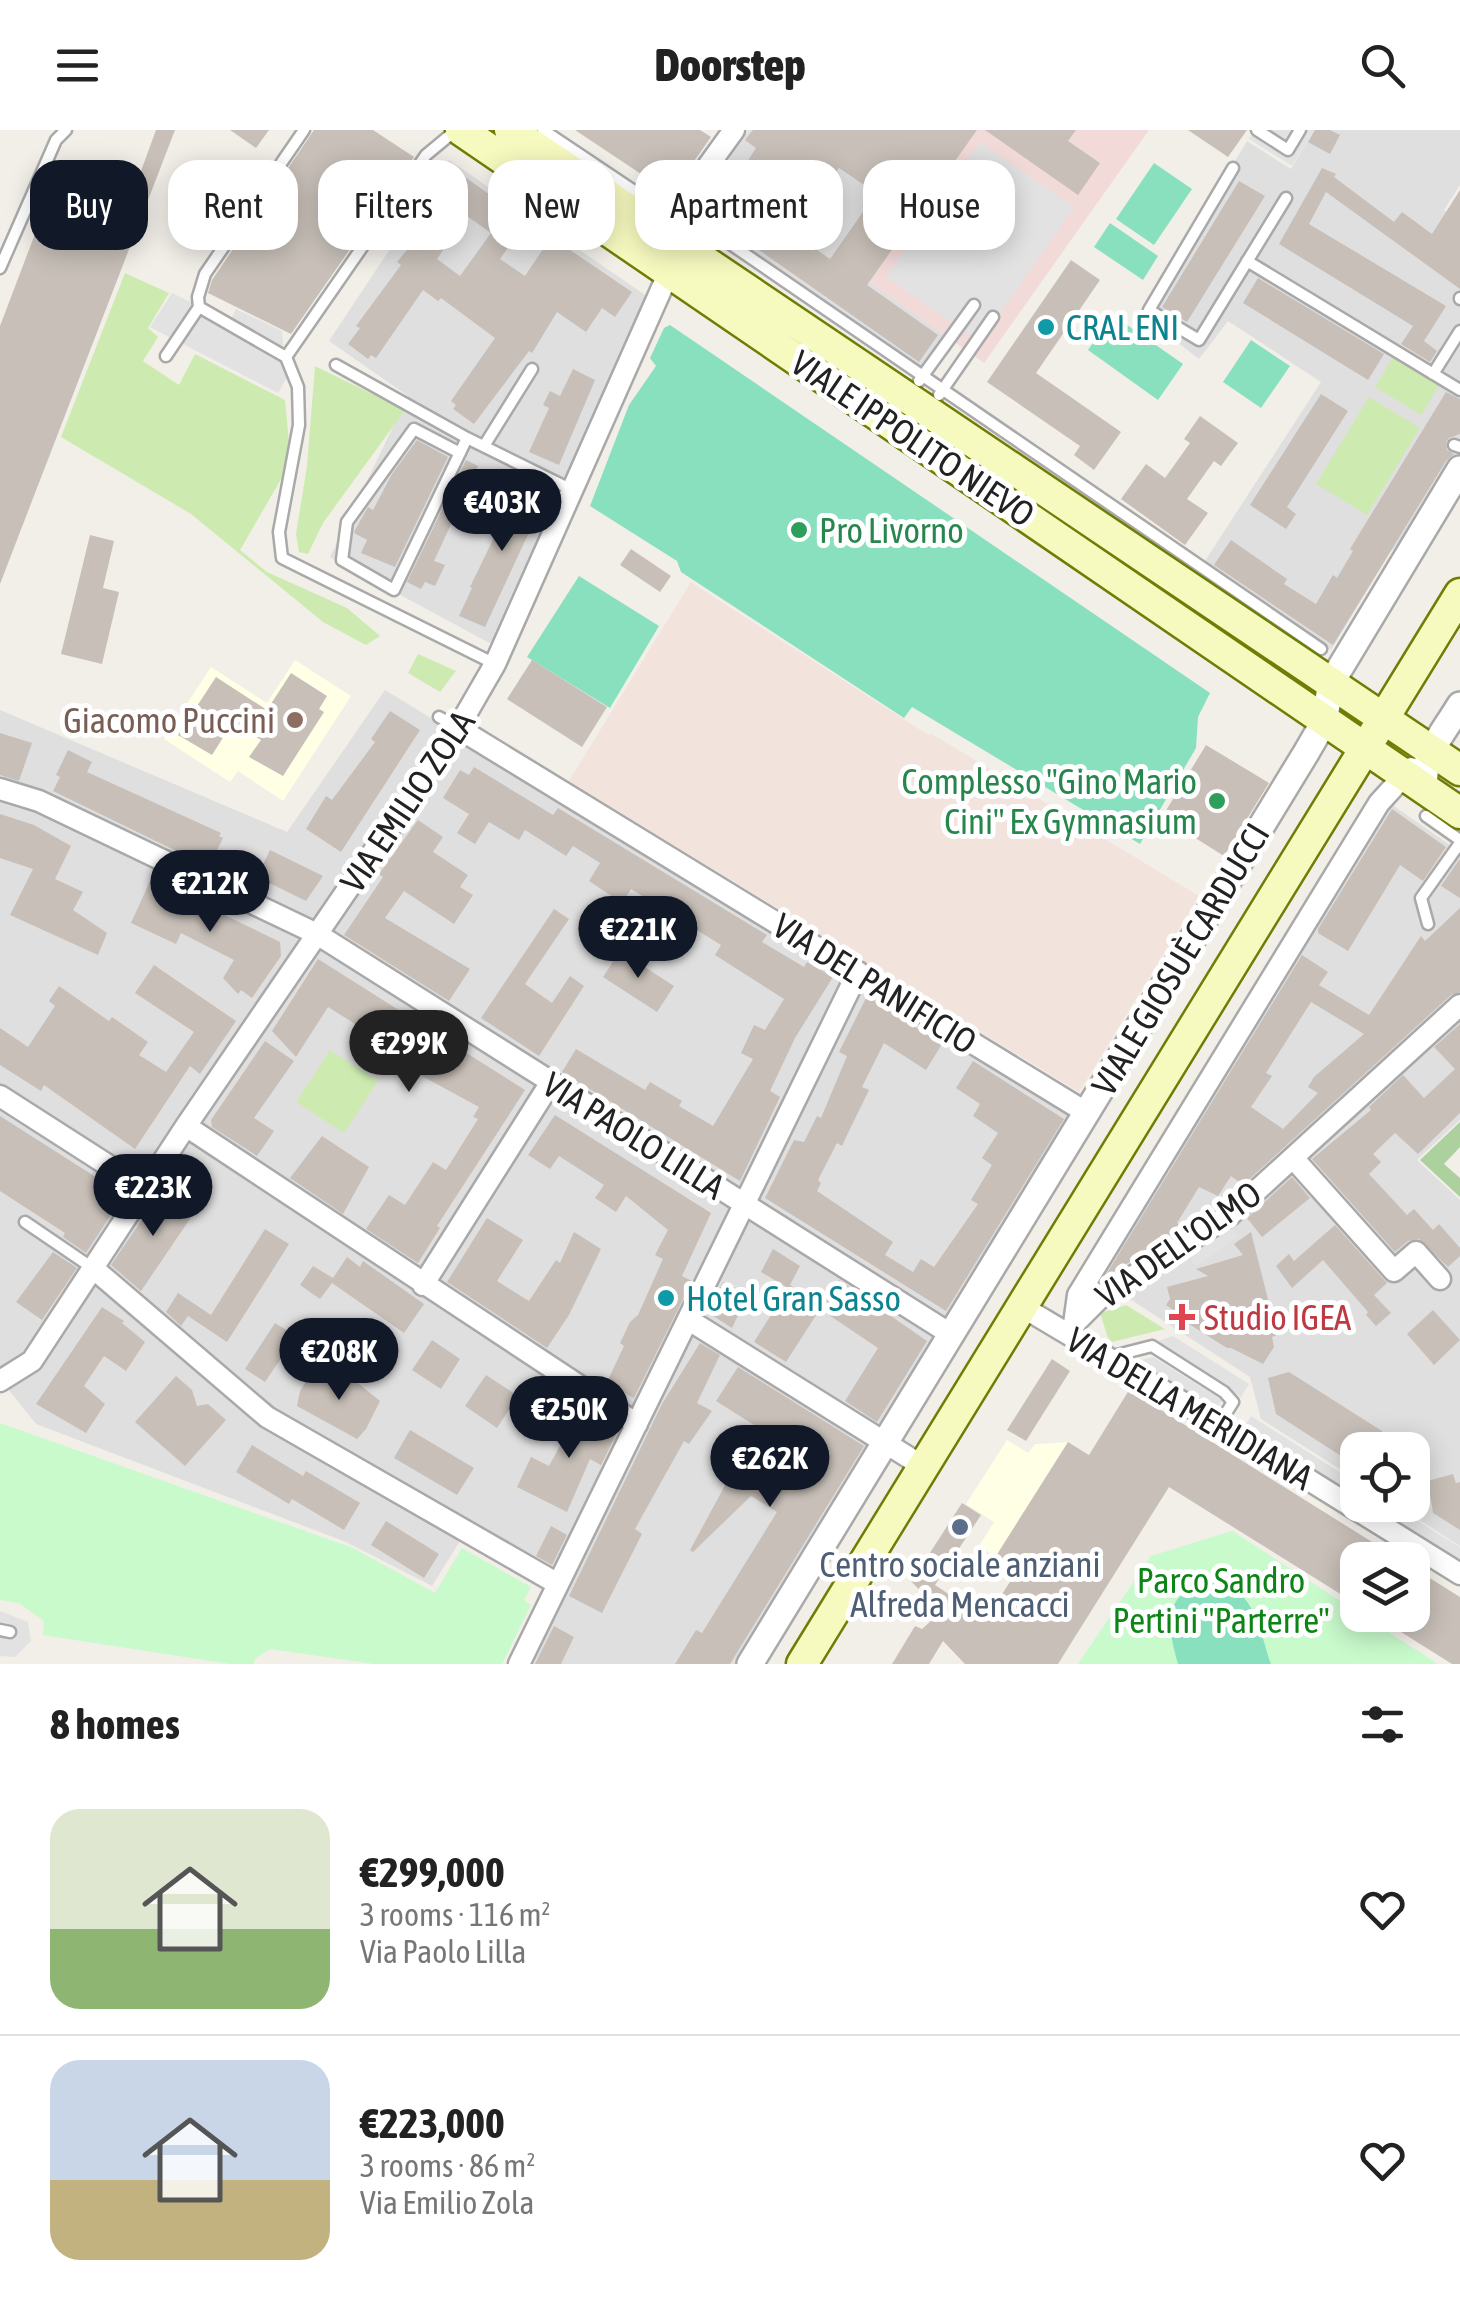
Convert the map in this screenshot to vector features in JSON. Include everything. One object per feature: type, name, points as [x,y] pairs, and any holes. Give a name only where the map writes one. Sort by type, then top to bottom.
[{"type":"main road","name":"VIALE IPPOLITO NIEVO","points":[[460,130],[635,226]]},
{"type":"main road","name":"VIALE IPPOLITO NIEVO","points":[[510,130],[635,221]]},
{"type":"main road","name":"VIALE IPPOLITO NIEVO","points":[[674,250],[1364,748],[1418,793],[1460,813]]},
{"type":"main road","name":"VIALE IPPOLITO NIEVO","points":[[677,250],[925,395],[1187,564],[1331,683],[1460,770]]},
{"type":"main road","name":"VIALE GIOSUÈ CARDUCCI","points":[[802,1664],[1460,594]]},
{"type":"street","name":"VIA EMILIO ZOLA","points":[[715,160],[734,130]]},
{"type":"street","name":"VIA EMILIO ZOLA","points":[[0,1381],[32,1362],[186,1126],[456,731],[495,664],[572,490],[659,250]]},
{"type":"street","name":"VIALE GIOSUÈ CARDUCCI","points":[[750,1664],[810,1549],[885,1442],[1324,722],[1331,683],[1457,450]]},
{"type":"street","points":[[1071,1328],[1078,1295],[1380,803],[1418,793],[1431,750],[1460,705]]},
{"type":"street","name":"VIA DEL PANIFICIO","points":[[456,731],[1086,1113]]},
{"type":"street","name":"VIA PAOLO LILLA","points":[[0,790],[38,802],[317,934],[952,1334]]},
{"type":"street","points":[[520,1664],[858,972]]},
{"type":"street","name":"VIA DELL'OLMO","points":[[1071,1328],[1102,1296],[1230,1215],[1460,1005]]},
{"type":"street","points":[[423,1284],[550,1082]]},
{"type":"street","points":[[0,1096],[144,1189]]},
{"type":"street","points":[[186,1126],[637,1424]]},
{"type":"street","name":"VIA DELL'OLMO","points":[[1294,1158],[1394,1271],[1416,1252],[1440,1279]]},
{"type":"street","points":[[94,1269],[267,1417],[558,1584]]},
{"type":"street","name":"VIA DELLA MERIDIANA","points":[[1021,1306],[1071,1328],[1108,1358],[1460,1574]]},
{"type":"street","points":[[688,1320],[924,1467]]},
{"type":"lane","points":[[0,268],[56,140],[66,130]]},
{"type":"lane","points":[[166,356],[199,307],[205,274],[304,130]]},
{"type":"lane","points":[[286,357],[426,155],[448,135],[460,130]]},
{"type":"lane","points":[[543,130],[635,216]]},
{"type":"lane","points":[[1257,130],[1288,150],[1300,130]]},
{"type":"lane","points":[[1233,168],[1149,310],[1199,340],[1286,198]]},
{"type":"lane","name":"VIALE IPPOLITO NIEVO","points":[[738,250],[925,395]]},
{"type":"lane","points":[[1248,261],[1460,390]]},
{"type":"lane","points":[[925,395],[974,305]]},
{"type":"lane","points":[[199,307],[286,357],[298,387],[299,425],[279,532],[282,558],[495,664]]},
{"type":"lane","points":[[925,395],[993,318]]},
{"type":"lane","points":[[1433,374],[1460,331]]},
{"type":"lane","points":[[336,365],[467,438],[572,490]]},
{"type":"lane","points":[[484,446],[532,368]]},
{"type":"lane","points":[[460,453],[414,429],[348,522],[342,560],[394,590],[460,453],[467,438]]},
{"type":"lane","name":"VIALE IPPOLITO NIEVO","points":[[1187,564],[1321,649]]},
{"type":"lane","points":[[437,720],[456,731]]},
{"type":"lane","points":[[1418,793],[1460,841],[1422,898],[1428,924]]},
{"type":"lane","points":[[25,1222],[94,1269]]},
{"type":"lane","points":[[1108,1358],[1152,1346],[1224,1392],[1232,1402],[1219,1424]]},
{"type":"shaded area","points":[[749,130],[931,130],[910,160],[863,160],[863,228],[840,261],[945,335],[918,372],[743,250],[843,250],[843,160],[728,160]]},
{"type":"shaded area","points":[[931,130],[1149,130],[984,363],[840,261],[863,228],[863,250],[1015,250],[1015,160],[910,160]]},
{"type":"shaded area","points":[[1254,130],[1314,130],[1292,166],[1249,139]]},
{"type":"shaded area","points":[[1314,130],[1460,130],[1460,185],[1444,210],[1460,219],[1460,449],[1331,650],[1203,564],[1321,382],[1228,321],[1199,359],[1142,315],[1247,141],[1291,169]]},
{"type":"shaded area","points":[[980,142],[1006,160],[967,160]]},
{"type":"shaded area","points":[[1015,166],[1074,207],[980,342],[886,277],[905,250],[1015,250]]},
{"type":"shaded area","points":[[468,173],[488,187],[488,250],[580,250],[648,297],[495,646],[330,557],[408,396],[329,341],[389,250],[468,250]]},
{"type":"shaded area","points":[[172,293],[230,321],[236,309],[282,331],[286,379],[278,393],[150,327]]},
{"type":"shaded area","points":[[691,582],[928,735],[1199,896],[1079,1092],[569,781]]},
{"type":"shaded area","points":[[295,660],[351,696],[283,801],[238,771],[230,782],[164,739],[211,667],[267,703]]},
{"type":"shaded area","points":[[385,690],[1089,1121],[748,1664],[532,1664],[569,1586],[470,1525],[432,1586],[346,1542],[36,1424],[0,1379],[0,710],[287,832]]},
{"type":"shaded area","points":[[1391,804],[1460,852],[1460,1120],[1417,1160],[1460,1200],[1460,1546],[1423,1522],[1430,1522],[1430,1432],[1340,1432],[1340,1469],[1261,1419],[1250,1377],[1113,1288],[1095,1299],[1089,1293]]},
{"type":"shaded area","points":[[1231,1226],[1239,1236],[1196,1266],[1189,1256]]},
{"type":"shaded area","points":[[1173,1336],[1249,1384],[1241,1397],[1155,1342]]},
{"type":"shaded area","points":[[1153,1357],[1222,1400],[1215,1412],[1135,1361]]},
{"type":"shaded area","points":[[1129,1390],[1201,1435],[1058,1664],[1023,1664],[976,1635],[1017,1569],[979,1546],[994,1522],[966,1504],[1007,1440],[1028,1453],[1035,1444],[1068,1442],[1089,1455]]},
{"type":"shaded area","points":[[1251,1416],[1340,1472],[1340,1487],[1244,1428]]},
{"type":"shaded area","points":[[1397,1522],[1419,1522],[1460,1547],[1460,1562],[1430,1542]]},
{"type":"shaded area","points":[[0,1611],[28,1622],[31,1641],[15,1657],[0,1656]]},
{"type":"green space","points":[[1154,163],[1192,189],[1154,245],[1116,219]]},
{"type":"green space","points":[[1110,223],[1158,256],[1143,280],[1094,247]]},
{"type":"green space","points":[[125,273],[169,293],[148,328],[158,337],[143,361],[179,385],[195,354],[285,400],[291,462],[240,550],[267,572],[347,608],[380,636],[366,645],[323,622],[191,514],[61,437]]},
{"type":"green space","points":[[1113,315],[1183,364],[1158,400],[1088,350]]},
{"type":"green space","name":"Pro Livorno","points":[[670,325],[1210,693],[1198,717],[1196,748],[1140,844],[912,707],[904,718],[681,572],[677,561],[590,506],[629,405],[656,366],[650,358],[664,328]]},
{"type":"green space","points":[[1251,340],[1290,366],[1261,408],[1223,382]]},
{"type":"green space","points":[[1393,357],[1439,385],[1421,415],[1375,387]]},
{"type":"green space","points":[[315,366],[405,410],[323,523],[308,554],[299,552],[296,534],[307,466]]},
{"type":"green space","points":[[1369,397],[1420,428],[1367,515],[1316,484]]},
{"type":"green space","points":[[579,576],[659,626],[610,708],[527,657]]},
{"type":"green space","points":[[418,654],[456,671],[440,692],[408,673]]},
{"type":"green space","points":[[330,1050],[378,1081],[344,1133],[296,1102]]},
{"type":"green space","points":[[1460,1122],[1460,1147],[1444,1164],[1460,1178],[1460,1197],[1420,1160]]},
{"type":"green space","points":[[1126,1305],[1165,1329],[1112,1342],[1100,1313]]},
{"type":"green space","points":[[0,1423],[353,1548],[435,1593],[462,1548],[531,1587],[524,1600],[531,1605],[502,1664],[374,1664],[270,1649],[253,1664],[230,1664],[43,1635],[44,1621],[19,1603],[0,1600]]},
{"type":"green space","name":"Parco Sandro Pertini \"Parterre\"","points":[[1232,1531],[1340,1601],[1340,1632],[1388,1632],[1438,1664],[1078,1664],[1151,1556]]},
{"type":"green space","points":[[1208,1583],[1236,1590],[1245,1599],[1258,1623],[1271,1664],[1178,1664],[1171,1614],[1182,1595]]},
{"type":"building","points":[[156,130],[175,130],[148,200],[145,160]]},
{"type":"building","points":[[230,130],[269,130],[256,148]]},
{"type":"building","points":[[314,130],[373,130],[414,157],[318,160],[318,250],[349,250],[291,334],[208,293],[232,250],[298,250],[298,160],[294,160]]},
{"type":"building","points":[[575,130],[700,130],[711,137],[695,160],[635,160],[635,170]]},
{"type":"building","points":[[753,130],[977,130],[956,160],[863,160],[863,184],[843,171],[843,160],[748,160],[756,148],[745,140]]},
{"type":"building","points":[[985,130],[1076,130],[1068,141],[1100,163],[1078,195]]},
{"type":"building","points":[[1188,130],[1247,130],[1228,157]]},
{"type":"building","points":[[1315,130],[1340,135],[1330,154],[1308,142]]},
{"type":"building","points":[[1322,168],[1336,174],[1334,177],[1394,222],[1402,212],[1432,234],[1460,190],[1460,289],[1326,192],[1309,224],[1446,306],[1424,341],[1437,351],[1430,362],[1401,344],[1413,326],[1279,244]]},
{"type":"building","points":[[468,179],[488,193],[488,231],[468,217]]},
{"type":"building","points":[[1239,181],[1265,196],[1187,322],[1162,307]]},
{"type":"building","points":[[863,212],[863,250],[892,250],[867,285],[938,335],[919,362],[759,250],[817,250],[830,259],[836,250],[843,250],[843,240]]},
{"type":"building","points":[[488,237],[488,250],[506,250],[500,259],[525,276],[542,250],[570,250],[632,292],[615,317],[602,308],[586,332],[557,312],[532,353],[529,351],[474,424],[453,409],[456,405],[451,401],[495,338],[441,298],[438,301],[423,290],[376,358],[371,355],[368,359],[348,344],[360,328],[356,326],[401,265],[397,262],[407,250],[443,250],[437,259],[460,276]]},
{"type":"building","points":[[30,247],[129,250],[0,584],[0,326]]},
{"type":"building","name":"CRAL ENI","points":[[1071,260],[1100,280],[1036,373],[1121,432],[1094,470],[1074,455],[1080,446],[987,382]]},
{"type":"building","points":[[1258,278],[1384,354],[1368,380],[1243,303]]},
{"type":"building","points":[[573,369],[595,380],[559,465],[529,452],[549,408],[543,405],[550,391],[560,396]]},
{"type":"building","points":[[1446,392],[1460,399],[1460,434],[1446,443],[1447,450],[1454,454],[1446,461],[1333,645],[1214,565],[1231,540],[1287,579],[1284,584],[1316,604],[1333,575],[1337,578],[1353,551],[1350,549]]},
{"type":"building","points":[[1321,394],[1348,411],[1287,507],[1296,514],[1286,529],[1250,505]]},
{"type":"building","points":[[1200,416],[1238,443],[1221,466],[1214,461],[1187,499],[1208,513],[1185,545],[1121,499],[1146,464],[1165,478],[1190,443],[1184,439]]},
{"type":"building","points":[[417,440],[448,457],[395,567],[361,553],[367,540],[354,533]]},
{"type":"building","points":[[466,460],[478,466],[434,561],[445,565],[435,586],[425,582],[421,589],[407,582]]},
{"type":"building","points":[[514,484],[545,498],[485,627],[459,616],[505,515],[501,513]]},
{"type":"building","points":[[90,535],[114,541],[103,588],[119,592],[102,664],[61,654]]},
{"type":"building","points":[[631,549],[671,576],[660,592],[620,565]]},
{"type":"building","points":[[532,660],[607,707],[582,747],[507,699]]},
{"type":"building","points":[[291,673],[327,696],[319,709],[324,712],[283,776],[249,757],[261,740],[233,722],[212,755],[178,735],[216,677],[267,710]]},
{"type":"building","points":[[390,711],[420,730],[341,852],[306,829],[326,796],[332,800],[375,742],[371,739]]},
{"type":"building","points":[[0,733],[32,743],[19,781],[0,775]]},
{"type":"building","name":"Complesso \"Gino Mario Cini\" Ex Gymnasium","points":[[1206,745],[1269,783],[1224,856],[1162,817]]},
{"type":"building","points":[[68,750],[92,762],[87,772],[221,833],[223,838],[209,867],[53,791]]},
{"type":"building","points":[[474,767],[553,815],[558,808],[767,935],[762,942],[804,967],[807,962],[833,977],[795,1038],[770,1091],[780,1097],[740,1181],[562,1072],[576,1049],[645,1090],[650,1082],[682,1101],[679,1106],[713,1126],[753,1059],[741,1053],[754,1025],[765,1030],[784,999],[715,955],[721,945],[631,889],[622,903],[589,881],[600,863],[573,846],[566,856],[525,830],[519,840],[489,822],[475,844],[457,833],[469,814],[443,798],[460,770],[469,775]]},
{"type":"building","points":[[1392,809],[1446,847],[1423,881],[1400,865],[1348,951],[1318,933],[1318,929]]},
{"type":"building","points":[[0,814],[34,825],[71,846],[55,879],[83,892],[73,910],[107,933],[98,955],[10,915],[33,869],[0,858]]},
{"type":"building","points":[[418,820],[443,837],[433,852],[468,875],[460,887],[473,895],[454,924],[404,891],[385,918],[470,969],[449,1001],[344,935],[383,877],[379,874]]},
{"type":"building","points":[[270,850],[323,876],[306,901],[257,877]]},
{"type":"building","points":[[1460,860],[1460,898],[1441,886]]},
{"type":"building","points":[[151,879],[280,942],[281,956],[252,998],[241,990],[238,994],[223,978],[234,960],[181,933],[176,944],[131,923]]},
{"type":"building","points":[[1460,908],[1460,992],[1451,995],[1243,1185],[1231,1176],[1218,1196],[1199,1187],[1177,1223],[1181,1225],[1176,1233],[1104,1278],[1302,955],[1328,972],[1319,985],[1369,1015],[1421,936],[1425,941]],"holes":[[[1311,1002],[1364,1034],[1314,1077],[1308,1087],[1318,1093],[1283,1129],[1251,1107],[1272,1076],[1266,1073]]]},
{"type":"building","points":[[554,909],[569,919],[525,984],[552,1003],[570,976],[584,986],[539,1056],[481,1018]]},
{"type":"building","points":[[620,951],[674,986],[657,1012],[603,977]]},
{"type":"building","points":[[318,959],[525,1090],[437,1226],[440,1228],[418,1263],[366,1229],[389,1195],[405,1205],[433,1162],[446,1170],[478,1119],[473,1117],[479,1107],[398,1063],[403,1054],[328,1007],[296,1057],[272,1031]]},
{"type":"building","points":[[154,965],[236,1021],[200,1074],[190,1066],[135,1149],[44,1085],[41,1091],[0,1065],[0,1028],[28,1047],[55,1006],[49,1001],[59,986],[148,1042],[139,1055],[166,1072],[194,1032],[135,993]]},
{"type":"building","points":[[867,996],[942,1044],[926,1070],[884,1043],[862,1087],[869,1090],[842,1146],[837,1143],[818,1180],[821,1183],[817,1191],[893,1242],[885,1255],[913,1272],[921,1259],[934,1267],[978,1204],[971,1200],[992,1165],[982,1158],[998,1133],[973,1116],[980,1104],[956,1088],[973,1061],[1064,1119],[946,1311],[765,1198],[794,1140],[804,1142],[817,1116],[821,1118],[847,1056],[839,1052]]},
{"type":"building","points":[[1460,1024],[1460,1113],[1418,1154],[1395,1133],[1373,1154],[1381,1162],[1369,1174],[1407,1215],[1414,1209],[1433,1230],[1439,1224],[1460,1248],[1460,1256],[1448,1267],[1419,1239],[1408,1241],[1395,1252],[1312,1159],[1371,1110],[1369,1107],[1403,1075],[1424,1098],[1455,1069],[1434,1047]]},
{"type":"building","points":[[265,1041],[294,1061],[254,1118],[274,1131],[257,1156],[212,1127],[211,1120]]},
{"type":"building","points":[[555,1115],[711,1213],[682,1276],[692,1281],[634,1398],[606,1384],[624,1346],[620,1343],[638,1315],[663,1259],[655,1255],[668,1230],[626,1196],[616,1212],[595,1198],[604,1185],[559,1156],[550,1169],[528,1155]]},
{"type":"building","points":[[0,1116],[124,1195],[86,1253],[63,1237],[65,1233],[0,1191]]},
{"type":"building","points":[[322,1136],[369,1167],[343,1214],[290,1178]]},
{"type":"building","points":[[1292,1177],[1310,1198],[1262,1237],[1247,1218]]},
{"type":"building","points":[[163,1189],[196,1210],[141,1291],[111,1265]]},
{"type":"building","points":[[487,1218],[523,1240],[497,1281],[529,1301],[556,1260],[560,1263],[574,1232],[601,1249],[569,1315],[547,1348],[447,1282]]},
{"type":"building","points":[[1335,1225],[1387,1283],[1374,1295],[1391,1313],[1376,1326],[1323,1260],[1292,1288],[1276,1266],[1289,1254],[1294,1261]]},
{"type":"building","points":[[265,1229],[289,1244],[227,1342],[188,1316],[181,1326],[166,1312],[178,1293],[211,1315]]},
{"type":"building","points":[[1251,1232],[1277,1335],[1272,1337],[1274,1347],[1263,1364],[1227,1348],[1166,1305],[1170,1299],[1167,1287],[1208,1276],[1196,1269],[1243,1255],[1234,1244]]},
{"type":"building","points":[[773,1249],[800,1266],[790,1285],[822,1305],[839,1280],[927,1341],[877,1422],[845,1401],[878,1348],[820,1309],[786,1362],[754,1342],[788,1288],[761,1272]]},
{"type":"building","points":[[53,1252],[77,1268],[42,1320],[16,1302]]},
{"type":"building","points":[[347,1257],[360,1267],[363,1261],[424,1304],[404,1333],[332,1283],[320,1299],[300,1285],[313,1266],[333,1278]]},
{"type":"building","points":[[723,1282],[748,1294],[732,1328],[707,1312]]},
{"type":"building","points":[[102,1307],[124,1321],[145,1342],[126,1371],[104,1356],[84,1386],[105,1404],[86,1433],[36,1404]]},
{"type":"building","points":[[1433,1310],[1460,1340],[1434,1365],[1407,1334]]},
{"type":"building","points":[[275,1323],[296,1336],[265,1382],[245,1369]]},
{"type":"building","points":[[432,1340],[460,1359],[441,1389],[412,1370]]},
{"type":"building","points":[[700,1343],[720,1355],[697,1403],[712,1411],[689,1444],[684,1441],[635,1529],[642,1534],[602,1613],[569,1596],[662,1404]]},
{"type":"building","points":[[1052,1359],[1070,1371],[1026,1441],[1007,1430]]},
{"type":"building","points":[[738,1367],[864,1446],[730,1664],[675,1664],[696,1630],[702,1633],[777,1512],[751,1496],[693,1552],[690,1550],[735,1467],[776,1492],[802,1448],[778,1433],[773,1441],[716,1401]]},
{"type":"building","points":[[313,1370],[342,1383],[348,1375],[380,1401],[357,1439],[297,1406],[300,1391]]},
{"type":"building","points":[[1289,1372],[1382,1432],[1340,1432],[1340,1455],[1276,1414],[1268,1378]]},
{"type":"building","points":[[486,1375],[518,1396],[497,1428],[465,1406]]},
{"type":"building","points":[[176,1376],[192,1390],[197,1406],[208,1404],[226,1420],[185,1466],[135,1422]]},
{"type":"building","points":[[1129,1390],[1372,1542],[1340,1542],[1340,1594],[1169,1487],[1058,1664],[965,1664],[943,1641],[929,1664],[892,1664],[915,1626],[922,1629],[941,1612],[899,1569],[903,1564],[917,1573],[962,1503],[981,1515],[935,1585],[986,1619],[1018,1569],[996,1556],[1068,1442],[1089,1455]]},
{"type":"building","points":[[581,1407],[618,1431],[601,1465],[590,1459],[567,1512],[517,1487],[531,1457],[549,1466]]},
{"type":"building","points":[[410,1430],[474,1468],[457,1495],[394,1458]]},
{"type":"building","points":[[252,1445],[303,1476],[306,1471],[360,1503],[344,1530],[292,1499],[289,1504],[236,1472]]},
{"type":"building","points":[[1453,1474],[1456,1483],[1460,1482],[1460,1530],[1433,1513],[1430,1480]]},
{"type":"building","points":[[386,1521],[439,1554],[424,1578],[371,1545]]},
{"type":"building","points":[[551,1526],[567,1535],[552,1565],[536,1556]]},
{"type":"building","points":[[1430,1578],[1460,1597],[1460,1664],[1452,1664],[1401,1632],[1430,1632]]},
{"type":"building","points":[[554,1626],[574,1637],[561,1664],[535,1664]]},
{"type":"place","name":"CRAL ENI","points":[[1046,327]]},
{"type":"place","name":"Pro Livorno","points":[[799,530]]},
{"type":"place","name":"Giacomo Puccini","points":[[295,720]]},
{"type":"place","name":"Complesso \"Gino Mario Cini\" Ex Gymnasium","points":[[1217,801]]},
{"type":"place","name":"Hotel Gran Sasso","points":[[666,1298]]},
{"type":"place","name":"Studio IGEA","points":[[1182,1317]]},
{"type":"place","name":"Centro sociale anziani Alfreda Mencacci","points":[[960,1527]]}]
